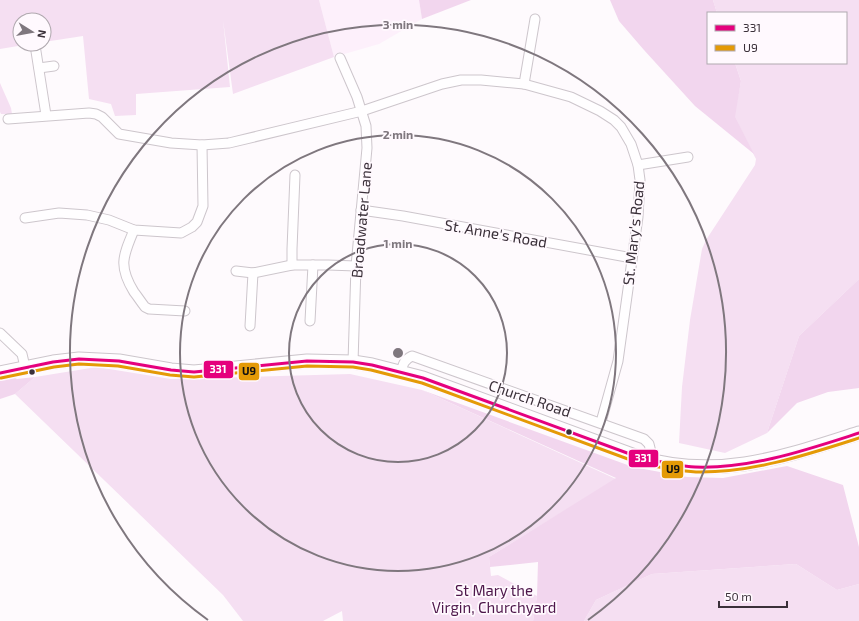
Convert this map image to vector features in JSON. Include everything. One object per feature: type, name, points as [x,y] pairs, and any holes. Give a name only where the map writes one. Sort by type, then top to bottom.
[{"type":"street","points":[[524,84],[535,19]]},
{"type":"street","points":[[36,52],[46,115]]},
{"type":"street","name":"Broadwater Lane","points":[[340,58],[362,111],[366,126],[367,148],[360,210],[356,266],[353,362]]},
{"type":"street","points":[[39,68],[54,66]]},
{"type":"street","name":"St. Mary's Road","points":[[8,119],[89,113],[102,117],[118,134],[202,146],[229,143],[362,111],[442,84],[461,80],[481,80],[524,84],[571,97],[589,105],[614,120],[621,127],[631,144],[638,166],[640,180],[640,196],[618,361],[601,422]]},
{"type":"street","points":[[25,218],[60,213],[87,215],[109,220],[134,230],[181,234],[197,222],[203,206],[202,146]]},
{"type":"street","points":[[638,166],[688,157]]},
{"type":"street","points":[[292,265],[295,175]]},
{"type":"street","name":"St. Anne's Road","points":[[360,210],[402,216],[632,258]]},
{"type":"street","points":[[134,230],[124,259],[124,268],[127,279],[134,292],[142,304],[149,309],[185,311]]},
{"type":"street","points":[[236,271],[253,273],[292,265],[356,266]]},
{"type":"street","points":[[310,321],[313,265]]},
{"type":"street","points":[[250,326],[253,273]]},
{"type":"street","points":[[0,334],[22,354],[25,367]]},
{"type":"street","name":"Church Road","points":[[401,372],[407,358],[412,356],[601,422],[644,438],[649,444],[652,452],[650,460]]},
{"type":"street","points":[[0,373],[53,362],[99,360],[119,361],[171,370],[194,372],[307,361],[353,362],[401,372],[468,394],[567,432],[650,460],[666,464],[692,466],[727,466],[759,462],[787,456],[859,433]]},
{"type":"shaded area","points":[[319,0],[419,0],[422,19],[379,44],[334,57]]},
{"type":"shaded area","points":[[419,0],[471,0],[422,19]]},
{"type":"shaded area","points":[[610,0],[713,0],[717,12],[707,12],[707,64],[735,64],[741,81],[735,117],[754,154],[695,106],[619,21]]},
{"type":"shaded area","points":[[859,279],[859,388],[828,392],[797,403],[767,433],[799,336]]},
{"type":"shaded area","points":[[9,375],[17,379],[35,377],[15,394],[0,399],[0,377]]},
{"type":"shaded area","points":[[422,390],[633,467],[687,477],[723,478],[787,466],[843,485],[859,547],[859,584],[837,590],[796,564],[652,574],[596,600],[584,621],[533,621],[537,596],[538,562],[490,567],[489,557],[616,478]]},
{"type":"green space","points":[[0,0],[319,0],[334,57],[233,94],[223,20],[230,87],[136,94],[136,115],[115,116],[111,104],[89,99],[83,36],[52,41],[52,12],[12,12],[12,47],[0,49]]},
{"type":"green space","points":[[713,0],[859,0],[859,279],[799,336],[767,433],[725,453],[679,443],[682,387],[690,320],[702,249],[706,240],[755,165],[756,159],[734,117],[741,81],[735,64],[847,64],[847,12],[717,12]]},
{"type":"green space","points":[[0,83],[11,108],[12,114],[1,114],[0,112]]},
{"type":"green space","name":"St Mary the Virgin, Churchyard","points":[[97,367],[171,379],[350,374],[422,390],[616,479],[489,557],[491,576],[498,575],[537,596],[533,621],[343,621],[342,611],[323,621],[243,621],[223,595],[15,394],[35,377]]},
{"type":"green space","points":[[796,564],[837,590],[859,584],[859,621],[584,621],[596,600],[652,574]]},
{"type":"transit line","name":"331","points":[[0,373],[53,362],[79,359],[119,361],[171,370],[194,372],[307,361],[353,362],[372,365],[423,378],[638,457],[695,467],[716,467],[758,462],[799,452],[859,433]]},
{"type":"transit line","name":"U9","points":[[1,378],[54,367],[79,364],[118,366],[170,375],[194,377],[307,366],[353,367],[422,383],[636,462],[696,472],[738,470],[779,462],[859,438]]}]
